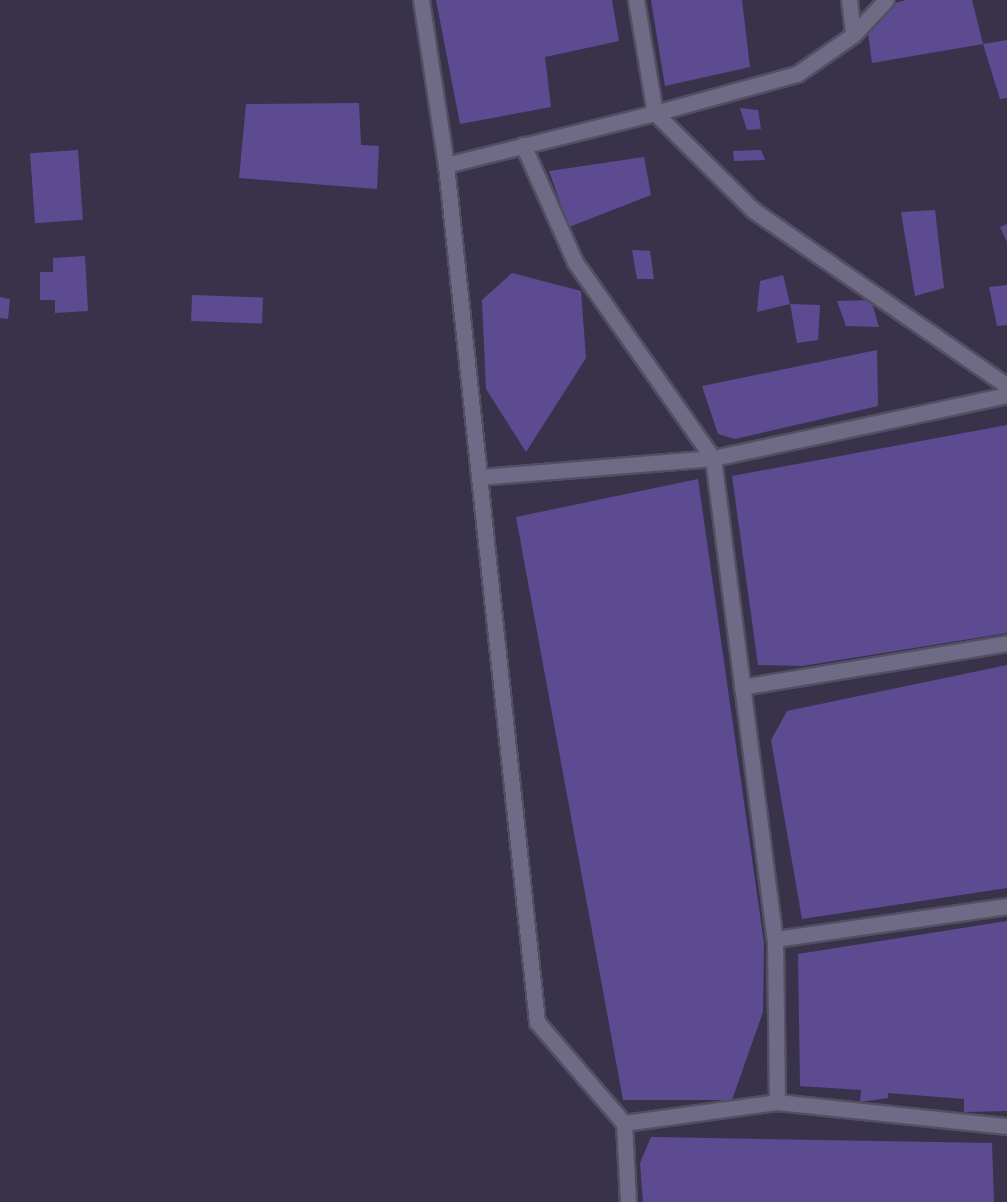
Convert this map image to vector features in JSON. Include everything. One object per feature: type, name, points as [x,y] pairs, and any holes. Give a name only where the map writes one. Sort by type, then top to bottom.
[{"type":"street","points":[[421,0],[447,165],[537,1022],[624,1123],[628,1202]]},
{"type":"street","points":[[636,0],[655,113],[753,210],[1007,386]]},
{"type":"street","points":[[849,0],[853,35]]},
{"type":"street","points":[[447,165],[655,113],[797,74],[853,35],[886,0]]},
{"type":"street","points":[[523,145],[575,262],[713,458],[775,939],[777,1102]]},
{"type":"street","points":[[479,477],[713,458],[1007,395]]},
{"type":"street","points":[[742,687],[1007,643]]},
{"type":"street","points":[[775,939],[1007,906]]},
{"type":"street","points":[[624,1123],[777,1102],[1007,1126]]},
{"type":"building","points":[[436,0],[612,0],[619,41],[545,57],[551,107],[460,124]]},
{"type":"building","points":[[651,0],[742,0],[750,67],[665,86]]},
{"type":"building","points":[[906,0],[972,0],[983,44],[872,63],[868,32],[895,3]]},
{"type":"building","points":[[1007,40],[1007,98],[1000,99],[983,44]]},
{"type":"building","points":[[359,103],[361,145],[379,146],[377,189],[239,178],[246,104]]},
{"type":"building","points":[[740,108],[758,110],[761,129],[747,130]]},
{"type":"building","points":[[78,150],[83,220],[35,223],[30,153]]},
{"type":"building","points":[[761,150],[765,160],[734,161],[733,151]]},
{"type":"building","points":[[644,157],[651,195],[569,227],[549,171]]},
{"type":"building","points":[[935,210],[944,288],[915,296],[901,212]]},
{"type":"building","points":[[1007,224],[1007,242],[1000,227]]},
{"type":"building","points":[[632,250],[650,251],[654,279],[637,279]]},
{"type":"building","points":[[85,256],[88,311],[55,313],[55,300],[40,300],[40,272],[53,272],[53,258]]},
{"type":"building","points":[[512,273],[581,291],[586,358],[526,452],[486,389],[482,300]]},
{"type":"building","points":[[783,275],[790,304],[757,312],[760,281]]},
{"type":"building","points":[[1007,285],[1007,325],[997,326],[989,287]]},
{"type":"building","points":[[192,295],[263,297],[262,323],[191,321]]},
{"type":"building","points":[[0,297],[10,299],[8,319],[0,318]]},
{"type":"building","points":[[871,300],[879,327],[846,326],[837,301]]},
{"type":"building","points":[[790,304],[820,305],[818,340],[797,343]]},
{"type":"building","points":[[877,350],[878,406],[735,439],[718,434],[702,386]]},
{"type":"building","points":[[1007,425],[1007,633],[802,666],[758,665],[732,476]]},
{"type":"building","points":[[698,479],[764,943],[763,1012],[732,1100],[623,1100],[516,517]]},
{"type":"building","points":[[1007,665],[1007,888],[802,919],[771,740],[787,711]]},
{"type":"building","points":[[1007,921],[1007,1111],[964,1112],[964,1099],[888,1093],[888,1098],[860,1102],[861,1090],[800,1086],[798,954]]},
{"type":"building","points":[[651,1137],[992,1143],[994,1202],[643,1202],[640,1163]]}]
